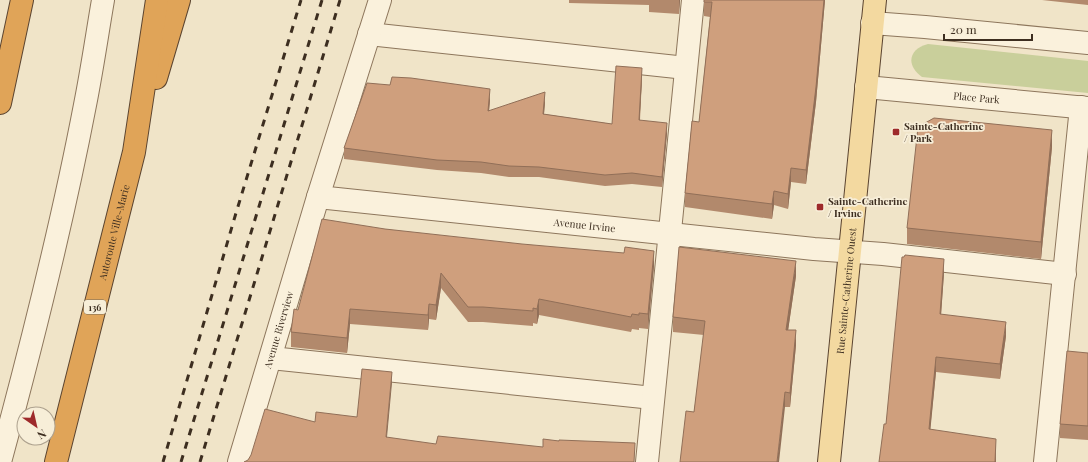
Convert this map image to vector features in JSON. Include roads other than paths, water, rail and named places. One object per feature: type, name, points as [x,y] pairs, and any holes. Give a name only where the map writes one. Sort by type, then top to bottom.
[{"type":"highway","points":[[0,103],[22,0]]},
{"type":"highway","name":"Autoroute Ville-Marie","points":[[56,462],[134,152],[157,0]]},
{"type":"highway","points":[[134,152],[179,0]]},
{"type":"main road","name":"Rue Sainte-Catherine Ouest","points":[[829,462],[875,0]]},
{"type":"street","points":[[0,462],[27,363],[68,188],[85,105],[103,0]]},
{"type":"street","name":"Avenue Riverview","points":[[239,462],[318,197],[380,0]]},
{"type":"street","points":[[647,462],[693,0]]},
{"type":"street","points":[[872,23],[1088,43]]},
{"type":"street","points":[[369,34],[686,68]]},
{"type":"street","name":"Place Park","points":[[866,87],[1085,108]]},
{"type":"street","points":[[1045,462],[1065,274],[1085,108]]},
{"type":"street","name":"Avenue Irvine","points":[[318,197],[850,252],[883,254],[1065,274]]},
{"type":"street","points":[[271,358],[653,398]]},
{"type":"railway","points":[[163,462],[236,213],[301,0]]},
{"type":"railway","points":[[181,462],[322,0]]},
{"type":"railway","points":[[200,462],[340,0]]},
{"type":"place","name":"Sainte-Catherine / Park","points":[[896,132]]},
{"type":"place","name":"Sainte-Catherine / Irvine","points":[[820,207]]}]
